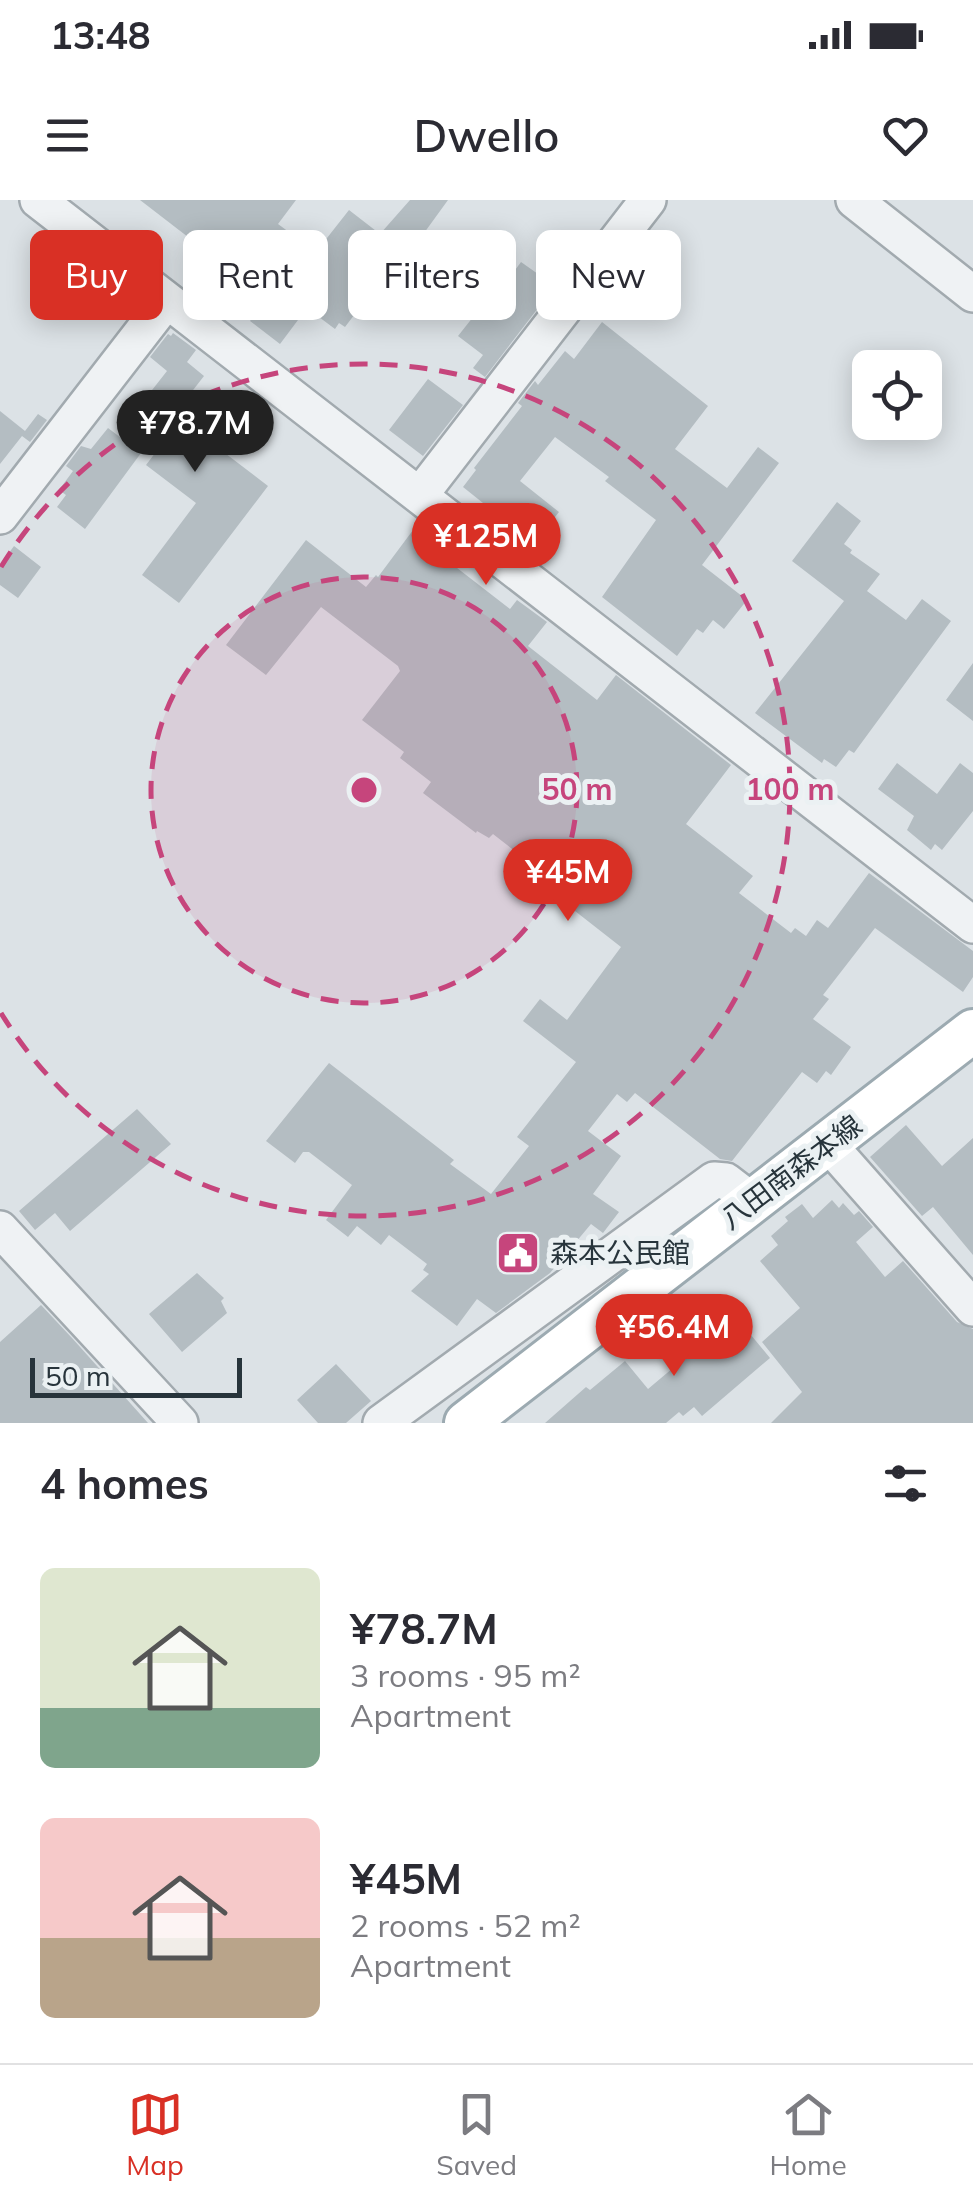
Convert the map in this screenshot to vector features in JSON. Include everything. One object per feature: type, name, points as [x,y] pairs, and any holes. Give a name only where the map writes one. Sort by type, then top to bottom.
[{"type":"main road","name":"八田南森本線","points":[[466,1423],[973,1031]]},
{"type":"street","points":[[38,200],[973,925]]},
{"type":"street","points":[[420,495],[648,200]]},
{"type":"street","points":[[854,200],[973,294]]},
{"type":"street","points":[[0,516],[167,300]]},
{"type":"street","points":[[829,1145],[973,1308]]},
{"type":"street","points":[[381,1423],[714,1180],[726,1181],[752,1201]]},
{"type":"street","points":[[0,1228],[180,1423]]},
{"type":"building","points":[[140,200],[296,200],[278,224],[286,230],[183,230],[183,233]]},
{"type":"building","points":[[410,200],[448,200],[426,230],[384,230]]},
{"type":"building","points":[[349,210],[375,230],[348,230],[350,320],[345,327],[339,323],[335,329],[323,320],[328,320],[328,237]]},
{"type":"building","points":[[521,262],[536,273],[536,311],[485,377],[473,368],[483,355],[458,336],[471,320],[516,320],[516,269]]},
{"type":"building","points":[[251,320],[298,320],[280,344]]},
{"type":"building","points":[[602,322],[708,406],[675,449],[727,488],[758,447],[779,463],[702,565],[747,600],[724,629],[713,620],[703,633],[697,629],[677,656],[602,597],[656,520],[605,481],[609,477],[555,437],[520,481],[559,512],[538,538],[463,487],[522,406],[518,403],[535,381],[538,385],[565,351],[574,359]]},
{"type":"building","points":[[173,333],[196,350],[187,362],[204,376],[190,394],[228,423],[213,444],[268,486],[179,603],[142,575],[196,503],[146,465],[178,423],[145,399],[167,371],[150,357]]},
{"type":"building","points":[[428,379],[463,405],[423,456],[389,430]]},
{"type":"building","points":[[0,411],[25,431],[38,414],[47,420],[30,442],[22,436],[0,464]]},
{"type":"building","points":[[108,428],[141,453],[85,529],[57,507],[66,495],[59,490],[73,471],[66,466],[81,446],[91,449]]},
{"type":"building","points":[[837,502],[861,521],[844,544],[852,550],[850,553],[880,574],[867,591],[906,620],[922,599],[951,621],[854,753],[849,750],[836,767],[824,759],[822,763],[755,713],[844,601],[792,561]]},
{"type":"building","points":[[419,522],[447,544],[439,554],[510,609],[517,600],[547,622],[528,646],[597,700],[616,675],[731,765],[686,824],[753,876],[739,893],[791,933],[795,928],[806,936],[817,920],[828,928],[869,873],[973,951],[973,977],[963,992],[875,928],[823,995],[829,999],[813,1019],[851,1047],[831,1075],[826,1071],[817,1083],[802,1072],[732,1161],[720,1159],[635,1093],[627,1102],[617,1094],[588,1131],[621,1156],[593,1194],[619,1212],[603,1233],[591,1224],[550,1273],[496,1313],[477,1299],[457,1326],[411,1291],[429,1274],[423,1270],[427,1264],[389,1235],[381,1245],[357,1226],[348,1237],[326,1220],[352,1185],[309,1152],[303,1152],[295,1163],[266,1141],[329,1063],[454,1160],[450,1164],[491,1194],[529,1146],[517,1137],[576,1062],[523,1021],[540,999],[567,1020],[621,947],[552,893],[558,885],[493,834],[489,838],[476,833],[423,793],[431,782],[400,758],[404,752],[362,720],[400,671],[398,666],[321,607],[266,675],[226,645],[306,540],[366,587]]},
{"type":"building","points":[[14,546],[41,567],[18,598],[0,585],[0,565]]},
{"type":"building","points":[[973,663],[973,721],[946,700]]},
{"type":"building","points":[[897,763],[937,794],[960,763],[973,773],[973,811],[942,850],[935,844],[931,850],[907,830],[914,816],[878,789]]},
{"type":"building","points":[[137,1109],[171,1144],[70,1231],[55,1213],[35,1230],[19,1211]]},
{"type":"building","points":[[906,1125],[942,1166],[973,1138],[973,1255],[933,1207],[922,1216],[870,1157]]},
{"type":"building","points":[[832,1200],[839,1208],[843,1203],[854,1215],[859,1211],[873,1227],[856,1242],[885,1277],[903,1261],[957,1322],[973,1329],[973,1423],[771,1423],[802,1392],[762,1342],[800,1308],[760,1261],[778,1245],[771,1236],[788,1221],[785,1217],[802,1204],[813,1218]]},
{"type":"building","points":[[197,1273],[224,1298],[221,1301],[227,1313],[182,1352],[149,1314]]},
{"type":"building","points":[[717,1294],[770,1358],[702,1416],[694,1407],[683,1416],[679,1412],[666,1423],[545,1423],[586,1387],[590,1390],[625,1361],[648,1389],[717,1331],[699,1310]]},
{"type":"building","points":[[41,1305],[148,1423],[0,1423],[0,1342]]},
{"type":"building","points":[[336,1364],[371,1401],[346,1423],[318,1423],[297,1400]]},
{"type":"place","name":"森本公民館","points":[[518,1253]]}]
